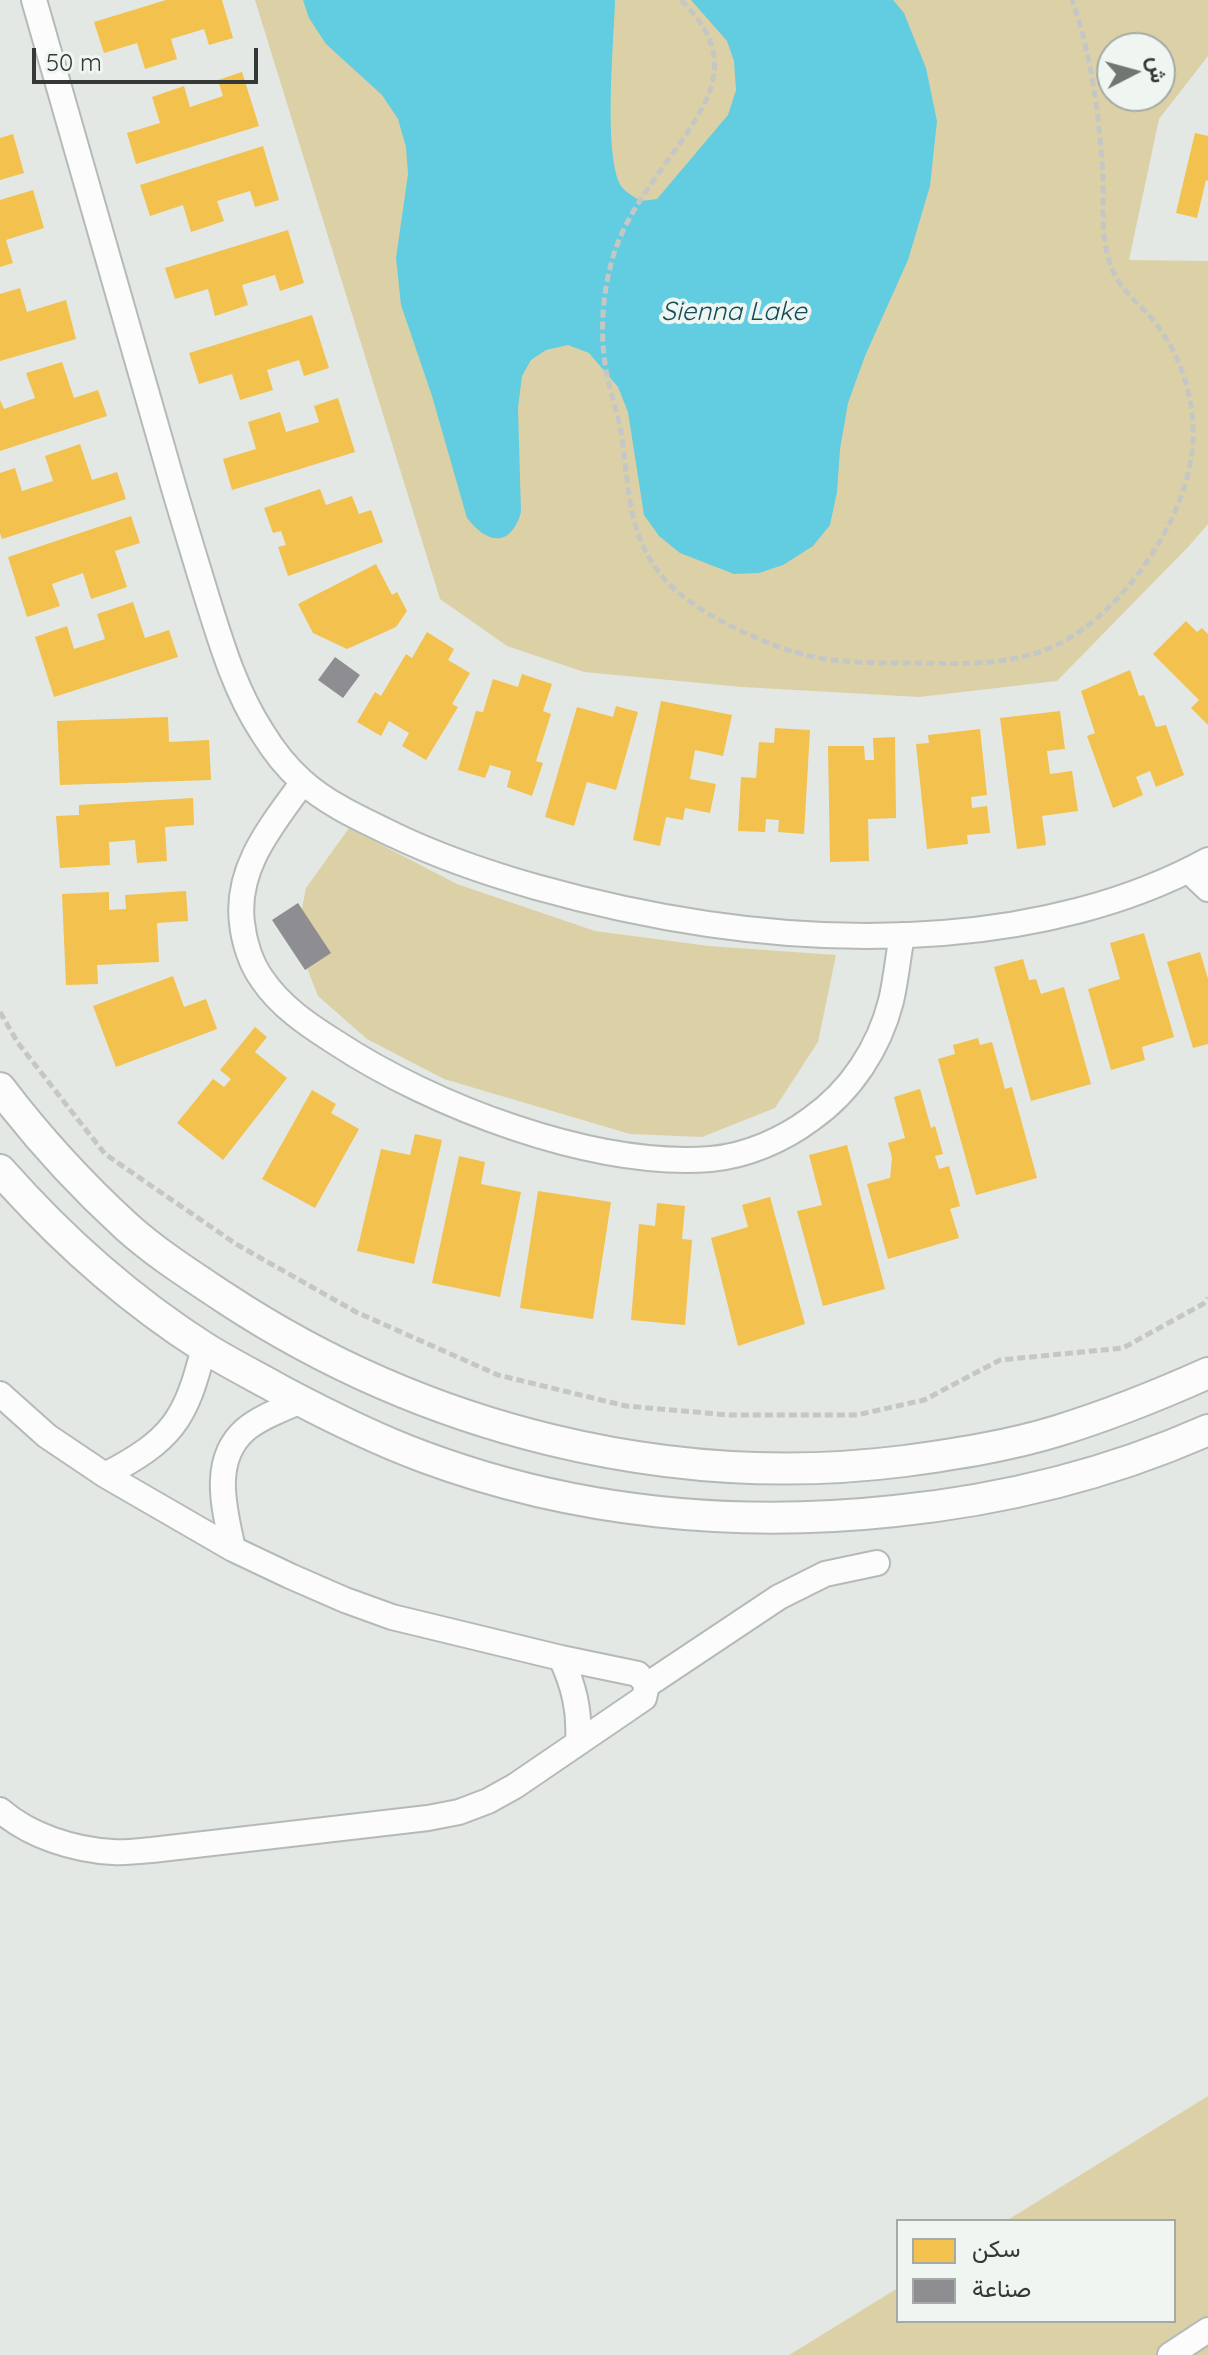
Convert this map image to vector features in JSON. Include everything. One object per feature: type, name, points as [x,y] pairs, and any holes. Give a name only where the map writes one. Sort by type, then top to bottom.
[{"type":"street","points":[[34,0],[224,652],[256,722],[282,760],[303,782],[339,806],[414,845],[493,875],[585,901],[690,922],[809,934],[902,935],[987,928],[1056,916],[1110,901],[1199,866],[1208,889]]},
{"type":"street","points":[[303,782],[264,836],[250,863],[242,892],[241,922],[248,951],[260,978],[279,1001],[318,1031],[401,1082],[491,1119],[579,1145],[642,1157],[714,1159],[749,1151],[782,1138],[813,1118],[840,1095],[862,1067],[880,1035],[891,1001],[902,935]]},
{"type":"street","points":[[0,1088],[31,1129],[79,1181],[130,1229],[244,1311],[374,1381],[446,1410],[520,1433],[595,1450],[672,1462],[749,1467],[826,1467],[903,1461],[980,1449],[1055,1432],[1114,1412],[1208,1373]]},
{"type":"street","points":[[0,1170],[75,1249],[119,1286],[204,1347],[376,1438],[501,1482],[577,1500],[734,1519],[801,1519],[934,1507],[1000,1496],[1065,1480],[1129,1461],[1208,1430]]},
{"type":"street","points":[[105,1475],[146,1452],[165,1436],[180,1417],[191,1395],[204,1347]]},
{"type":"street","points":[[0,1394],[47,1436],[105,1475],[233,1549],[318,1588],[392,1617],[638,1674],[647,1685]]},
{"type":"street","points":[[233,1549],[222,1497],[223,1473],[230,1450],[244,1430],[301,1401]]},
{"type":"street","points":[[0,1810],[40,1835],[76,1847],[114,1852],[459,1812],[515,1786],[644,1698],[647,1685],[779,1597],[825,1574],[877,1563]]},
{"type":"street","points":[[561,1658],[574,1690],[578,1741]]},
{"type":"street","points":[[1170,2355],[1208,2330]]},
{"type":"path","points":[[681,0],[700,20],[707,34],[714,59],[713,83],[701,113],[646,191],[621,235],[604,295],[602,333],[606,371],[622,434],[632,519],[650,559],[678,593],[744,633],[816,657],[896,663],[976,663],[1014,659],[1051,648],[1095,621],[1132,585],[1169,521],[1187,477],[1192,452],[1191,403],[1185,378],[1155,323],[1118,283],[1106,250],[1102,169],[1091,67],[1072,0]]},
{"type":"path","points":[[0,1012],[18,1043],[105,1154],[236,1244],[356,1312],[498,1375],[626,1406],[729,1415],[857,1415],[924,1400],[1000,1360],[1123,1348],[1203,1304],[1208,1298]]},
{"type":"shaded area","points":[[255,0],[1208,0],[1208,56],[1176,97],[1176,32],[1096,32],[1096,112],[1164,112],[1159,119],[1129,260],[1208,261],[1208,524],[1057,681],[919,697],[742,687],[584,672],[507,646],[440,599]]},
{"type":"shaded area","points":[[349,828],[457,884],[595,931],[709,946],[836,955],[818,1042],[775,1108],[702,1137],[630,1134],[444,1079],[367,1039],[318,996],[296,940],[306,888]]},
{"type":"shaded area","points":[[1208,2096],[1208,2355],[789,2355],[896,2289],[896,2323],[1176,2323],[1176,2219],[1009,2219]]},
{"type":"water","name":"Sienna Lake","points":[[303,0],[615,0],[612,149],[621,186],[641,201],[657,199],[728,115],[736,90],[734,61],[727,41],[691,0],[893,0],[904,13],[926,68],[937,121],[930,186],[908,260],[865,356],[848,403],[830,525],[813,546],[783,565],[759,573],[734,574],[680,553],[659,536],[644,515],[628,412],[618,387],[589,353],[568,345],[546,350],[531,360],[522,376],[518,408],[521,512],[517,524],[505,537],[498,538],[490,537],[475,527],[467,518],[432,396],[401,305],[396,258],[408,174],[406,147],[398,119],[382,95],[326,44],[309,18]]},
{"type":"building: سكن","points":[[166,0],[222,0],[233,38],[209,45],[204,29],[171,39],[177,59],[145,69],[137,43],[104,53],[94,22]]},
{"type":"building: سكن","points":[[242,72],[259,126],[136,164],[127,133],[160,123],[152,97],[184,86],[190,107],[223,96],[218,80]]},
{"type":"building: سكن","points":[[1195,133],[1208,136],[1208,181],[1197,218],[1176,213]]},
{"type":"building: سكن","points":[[13,134],[24,173],[0,180],[0,138]]},
{"type":"building: سكن","points":[[263,146],[279,200],[255,207],[250,191],[217,201],[224,221],[191,232],[183,205],[150,216],[140,185]]},
{"type":"building: سكن","points":[[33,190],[44,228],[6,240],[13,263],[0,267],[0,200]]},
{"type":"building: سكن","points":[[288,230],[304,283],[280,291],[275,275],[242,285],[248,305],[215,316],[208,289],[175,299],[165,268]]},
{"type":"building: سكن","points":[[20,288],[27,312],[66,300],[76,339],[0,361],[0,294]]},
{"type":"building: سكن","points":[[312,315],[329,368],[304,376],[299,360],[267,370],[273,390],[240,400],[232,374],[199,384],[189,353]]},
{"type":"building: سكن","points":[[62,362],[74,398],[98,390],[107,416],[0,451],[0,400],[4,409],[35,398],[26,373]]},
{"type":"building: سكن","points":[[338,398],[355,452],[232,490],[223,459],[256,449],[248,422],[280,412],[286,432],[319,422],[314,406]]},
{"type":"building: سكن","points":[[80,444],[92,480],[117,472],[126,499],[2,539],[0,473],[15,468],[22,491],[53,481],[45,456]]},
{"type":"building: سكن","points":[[320,489],[326,505],[352,496],[359,514],[371,510],[383,542],[288,576],[278,547],[286,545],[281,531],[273,533],[264,508]]},
{"type":"building: سكن","points":[[131,516],[140,543],[115,551],[127,587],[91,599],[83,573],[52,584],[60,606],[27,617],[8,557]]},
{"type":"building: سكن","points":[[376,564],[392,595],[397,592],[407,611],[396,627],[347,649],[313,633],[298,604]]},
{"type":"building: سكن","points":[[133,602],[145,638],[169,630],[178,657],[54,697],[35,637],[67,626],[74,649],[105,639],[97,614]]},
{"type":"building: سكن","points":[[1186,621],[1197,632],[1202,628],[1208,634],[1208,725],[1191,708],[1199,700],[1153,654]]},
{"type":"building: سكن","points":[[427,632],[454,649],[448,660],[470,673],[452,704],[458,707],[426,760],[402,746],[409,733],[389,721],[381,736],[357,722],[375,692],[381,696],[406,654],[412,658]]},
{"type":"building: سكن","points":[[1130,670],[1139,696],[1144,695],[1156,727],[1166,725],[1184,775],[1156,787],[1150,771],[1136,777],[1143,795],[1113,808],[1087,736],[1095,733],[1081,691]]},
{"type":"building: سكن","points":[[522,674],[552,684],[543,711],[551,714],[536,761],[543,763],[532,796],[507,787],[511,771],[490,765],[485,778],[458,770],[476,711],[483,712],[493,679],[518,687]]},
{"type":"building: سكن","points":[[661,701],[732,715],[723,756],[695,750],[690,779],[716,784],[710,813],[685,808],[683,820],[666,817],[660,846],[633,840]]},
{"type":"building: سكن","points":[[616,706],[638,712],[616,790],[587,782],[574,826],[545,817],[577,707],[613,717]]},
{"type":"building: سكن","points":[[1060,711],[1065,749],[1047,751],[1050,774],[1072,771],[1078,811],[1042,816],[1046,845],[1017,849],[1000,718]]},
{"type":"building: سكن","points":[[168,717],[169,742],[209,740],[211,780],[60,785],[57,721]]},
{"type":"building: سكن","points":[[775,728],[810,730],[804,834],[778,832],[779,820],[766,819],[765,832],[738,831],[741,777],[756,778],[759,742],[774,743]]},
{"type":"building: سكن","points":[[980,729],[987,795],[971,797],[972,808],[987,806],[990,833],[967,835],[968,844],[927,849],[916,744],[929,743],[928,735]]},
{"type":"building: سكن","points":[[895,737],[896,818],[868,819],[869,861],[830,862],[828,746],[864,746],[865,760],[874,760],[873,738]]},
{"type":"building: سكن","points":[[193,798],[194,825],[165,827],[167,861],[137,863],[135,840],[109,842],[110,865],[60,868],[56,816],[79,815],[79,805]]},
{"type":"building: سكن","points":[[186,891],[188,921],[157,923],[159,962],[97,965],[98,984],[66,985],[62,894],[109,892],[109,910],[126,909],[125,895]]},
{"type":"building: سكن","points":[[1144,933],[1174,1037],[1142,1047],[1145,1060],[1111,1070],[1088,989],[1120,979],[1110,943]]},
{"type":"building: سكن","points":[[1200,952],[1208,979],[1208,1044],[1193,1048],[1167,962]]},
{"type":"building: سكن","points":[[1023,959],[1029,980],[1036,979],[1041,994],[1064,987],[1091,1084],[1031,1101],[994,967]]},
{"type":"building: سكن","points":[[173,976],[184,1007],[206,999],[217,1029],[116,1067],[93,1006]]},
{"type":"building: سكن","points":[[255,1027],[267,1037],[255,1052],[287,1078],[223,1160],[177,1123],[213,1079],[224,1087],[231,1079],[220,1070]]},
{"type":"building: سكن","points":[[978,1038],[980,1045],[992,1042],[1005,1089],[1012,1087],[1037,1178],[976,1195],[938,1059],[955,1054],[953,1045]]},
{"type":"building: سكن","points":[[920,1089],[931,1128],[935,1126],[943,1154],[935,1156],[939,1169],[949,1166],[960,1206],[950,1209],[959,1238],[888,1259],[867,1184],[890,1178],[892,1158],[888,1143],[905,1138],[894,1097]]},
{"type":"building: سكن","points":[[312,1090],[336,1104],[331,1113],[359,1129],[315,1208],[262,1179]]},
{"type":"building: سكن","points":[[415,1134],[442,1140],[414,1264],[357,1251],[381,1149],[410,1155]]},
{"type":"building: سكن","points":[[847,1145],[885,1289],[823,1306],[797,1211],[822,1205],[809,1155]]},
{"type":"building: سكن","points":[[459,1156],[485,1162],[481,1184],[521,1192],[500,1297],[432,1283]]},
{"type":"building: سكن","points":[[538,1191],[611,1202],[593,1319],[520,1308]]},
{"type":"building: سكن","points":[[770,1197],[805,1324],[738,1346],[711,1238],[748,1227],[742,1205]]},
{"type":"building: سكن","points":[[657,1203],[685,1206],[682,1239],[692,1240],[685,1325],[631,1320],[639,1224],[655,1226]]},
{"type":"building: صناعة","points":[[335,657],[360,675],[343,698],[318,680]]},
{"type":"building: صناعة","points":[[298,903],[331,953],[305,970],[272,920]]}]
